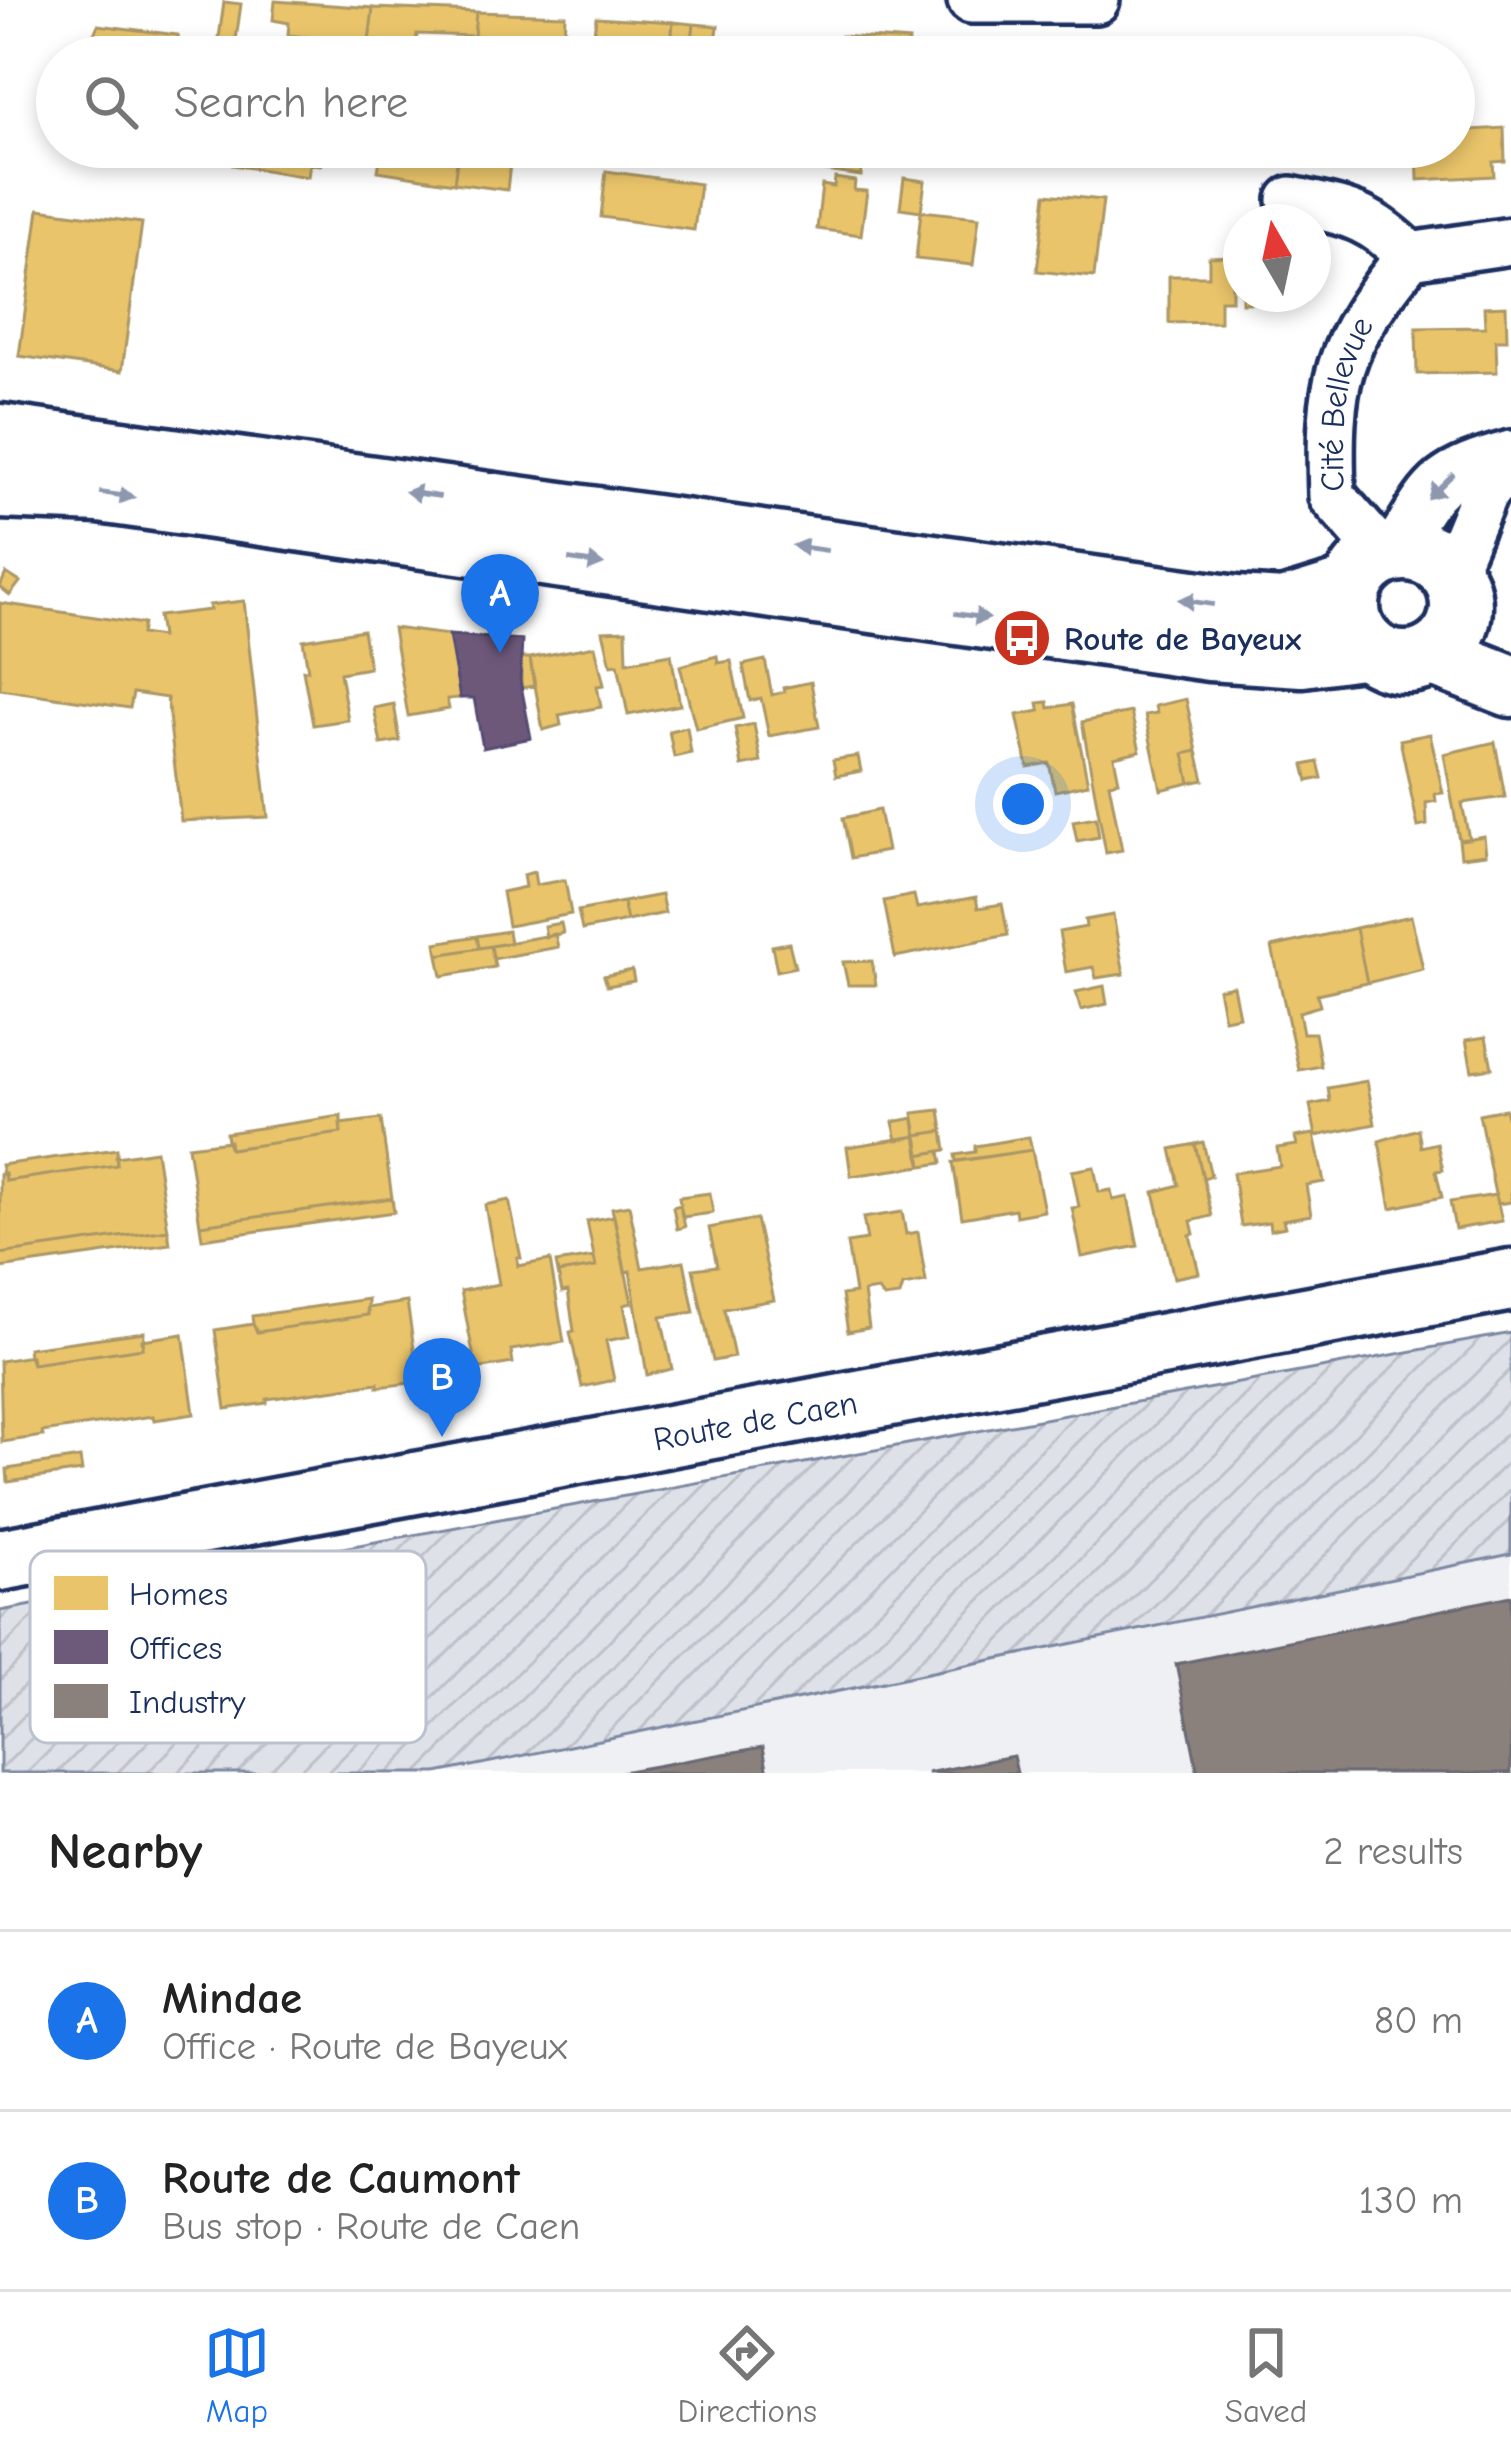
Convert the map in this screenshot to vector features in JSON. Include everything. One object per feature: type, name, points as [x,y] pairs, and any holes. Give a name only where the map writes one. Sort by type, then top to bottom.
[{"type":"main road","points":[[0,435],[1236,608],[1282,610],[1376,564],[1426,554],[1511,686]]},
{"type":"main road","points":[[0,488],[100,493],[1210,650],[1303,656],[1367,647]]},
{"type":"main road","points":[[1376,564],[1351,620],[1378,656],[1405,662],[1464,617]]},
{"type":"main road","name":"Route de Caen","points":[[49,1551],[1511,1280]]},
{"type":"main road","name":"Route de Caen","points":[[0,1560],[30,1554]]},
{"type":"street","points":[[970,0],[1096,0]]},
{"type":"street","points":[[1291,200],[1379,225],[1410,256],[1511,242]]},
{"type":"street","name":"Cité Bellevue","points":[[1376,564],[1332,496],[1330,407],[1343,354],[1372,301],[1410,256]]},
{"type":"street","points":[[1376,564],[1433,488],[1461,468],[1511,454]]},
{"type":"street","points":[[1464,617],[1485,491],[1511,466]]},
{"type":"shaded area","points":[[1511,1333],[1511,1554],[437,1773],[0,1773],[0,1611],[30,1605],[30,1743],[426,1743],[426,1551],[326,1551]]},
{"type":"shaded area","points":[[1511,1554],[1511,1773],[437,1773]]},
{"type":"building: Homes","points":[[275,1],[373,8],[370,36],[288,35],[289,23],[273,20]]},
{"type":"building: Homes","points":[[224,2],[241,4],[237,36],[219,36]]},
{"type":"building: Homes","points":[[373,8],[476,12],[474,36],[370,36]]},
{"type":"building: Homes","points":[[476,12],[565,15],[564,36],[474,36]]},
{"type":"building: Homes","points":[[596,17],[673,22],[672,36],[594,36]]},
{"type":"building: Homes","points":[[673,22],[694,24],[692,36],[672,36]]},
{"type":"building: Homes","points":[[694,24],[718,26],[717,36],[692,36]]},
{"type":"building: Homes","points":[[98,25],[178,36],[93,36]]},
{"type":"building: Homes","points":[[1504,128],[1505,161],[1493,162],[1494,176],[1418,180],[1418,168],[1475,168],[1475,130]]},
{"type":"building: Homes","points":[[252,168],[309,168],[308,177]]},
{"type":"building: Homes","points":[[378,168],[456,168],[454,183]]},
{"type":"building: Homes","points":[[456,168],[510,168],[507,190],[454,183]]},
{"type":"building: Homes","points":[[827,168],[862,168],[861,176]]},
{"type":"building: Homes","points":[[606,171],[700,184],[694,230],[601,217]]},
{"type":"building: Homes","points":[[835,178],[855,181],[854,190],[867,191],[861,235],[817,229],[822,185],[834,187]]},
{"type":"building: Homes","points":[[904,178],[925,181],[921,211],[900,208]]},
{"type":"building: Homes","points":[[1046,194],[1103,200],[1094,277],[1037,271]]},
{"type":"building: Homes","points":[[39,209],[142,223],[122,371],[19,356]]},
{"type":"building: Homes","points":[[921,211],[979,217],[973,265],[916,259]]},
{"type":"building: Homes","points":[[1223,256],[1220,322],[1169,323],[1169,276],[1209,276],[1209,257]]},
{"type":"building: Homes","points":[[1506,306],[1507,340],[1496,340],[1497,372],[1417,374],[1416,328],[1485,327],[1484,307]]},
{"type":"building: Homes","points":[[6,573],[20,582],[10,595],[0,587]]},
{"type":"building: Homes","points":[[244,601],[268,817],[181,821],[167,698],[133,693],[130,708],[0,689],[0,603],[143,624],[141,634],[161,637],[158,616]]},
{"type":"building: Homes","points":[[393,628],[449,635],[460,698],[447,699],[449,709],[408,716]]},
{"type":"building: Homes","points":[[363,630],[369,668],[340,673],[348,720],[313,725],[303,640]]},
{"type":"building: Homes","points":[[626,630],[627,662],[671,654],[680,705],[628,715],[618,664],[611,665],[603,631]]},
{"type":"building: Homes","points":[[595,646],[604,685],[597,686],[601,707],[559,715],[561,725],[543,730],[530,658]]},
{"type":"building: Homes","points":[[717,656],[718,663],[731,661],[743,718],[696,729],[680,666]]},
{"type":"building: Homes","points":[[521,658],[530,658],[534,686],[521,688]]},
{"type":"building: Homes","points":[[765,660],[772,695],[811,682],[819,727],[769,736],[761,698],[750,701],[743,665]]},
{"type":"building: Homes","points":[[1186,699],[1197,751],[1184,754],[1190,783],[1161,790],[1145,715],[1157,713],[1155,706]]},
{"type":"building: Homes","points":[[1048,702],[1049,708],[1072,704],[1088,784],[1055,791],[1049,763],[1028,767],[1017,715],[1040,711],[1038,703]]},
{"type":"building: Homes","points":[[394,704],[400,741],[381,744],[374,708]]},
{"type":"building: Homes","points":[[1131,712],[1140,751],[1114,757],[1119,781],[1109,783],[1122,850],[1106,853],[1082,722]]},
{"type":"building: Homes","points":[[754,724],[761,762],[742,766],[735,728]]},
{"type":"building: Homes","points":[[687,727],[691,753],[674,757],[669,731]]},
{"type":"building: Homes","points":[[1430,734],[1443,793],[1426,803],[1427,825],[1418,827],[1400,740]]},
{"type":"building: Homes","points":[[1495,742],[1505,797],[1462,803],[1469,839],[1459,840],[1444,754]]},
{"type":"building: Homes","points":[[1197,751],[1204,780],[1190,783],[1184,754]]},
{"type":"building: Homes","points":[[858,756],[861,771],[836,776],[833,760]]},
{"type":"building: Homes","points":[[1318,762],[1322,778],[1308,781],[1304,765]]},
{"type":"building: Homes","points":[[879,810],[887,851],[851,858],[843,818]]},
{"type":"building: Homes","points":[[1096,817],[1099,837],[1077,841],[1073,821]]},
{"type":"building: Homes","points":[[1484,836],[1486,854],[1461,857],[1459,840]]},
{"type":"building: Homes","points":[[534,872],[536,885],[565,880],[571,914],[508,926],[502,892],[525,887],[523,875]]},
{"type":"building: Homes","points":[[661,895],[665,913],[627,921],[623,902]]},
{"type":"building: Homes","points":[[914,895],[917,908],[976,897],[978,908],[1002,904],[1008,935],[895,957],[884,901]]},
{"type":"building: Homes","points":[[623,902],[627,921],[582,930],[578,911]]},
{"type":"building: Homes","points":[[1113,915],[1124,974],[1096,978],[1093,967],[1066,972],[1059,932],[1086,927],[1085,920]]},
{"type":"building: Homes","points":[[1411,916],[1423,969],[1367,983],[1356,928]]},
{"type":"building: Homes","points":[[561,923],[563,933],[546,937],[544,926]]},
{"type":"building: Homes","points":[[1356,928],[1367,983],[1317,994],[1320,1006],[1299,1012],[1303,1033],[1315,1033],[1321,1066],[1299,1070],[1272,947]]},
{"type":"building: Homes","points":[[508,931],[510,943],[479,948],[477,936]]},
{"type":"building: Homes","points":[[555,934],[558,947],[493,959],[491,946]]},
{"type":"building: Homes","points":[[477,936],[479,948],[438,955],[436,943]]},
{"type":"building: Homes","points":[[789,943],[795,967],[777,971],[772,946]]},
{"type":"building: Homes","points":[[491,946],[495,967],[442,976],[438,955]]},
{"type":"building: Homes","points":[[872,961],[876,985],[848,985],[843,962]]},
{"type":"building: Homes","points":[[632,970],[634,981],[607,986],[604,976]]},
{"type":"building: Homes","points":[[1104,986],[1107,1004],[1081,1010],[1076,992]]},
{"type":"building: Homes","points":[[1233,986],[1239,1016],[1224,1019],[1218,989]]},
{"type":"building: Homes","points":[[1486,1037],[1492,1068],[1472,1071],[1466,1040]]},
{"type":"building: Homes","points":[[1367,1081],[1375,1124],[1316,1136],[1310,1105],[1330,1101],[1328,1088]]},
{"type":"building: Homes","points":[[1505,1109],[1511,1131],[1511,1202],[1497,1204],[1479,1114]]},
{"type":"building: Homes","points":[[940,1110],[943,1131],[916,1135],[913,1113]]},
{"type":"building: Homes","points":[[341,1116],[341,1133],[230,1149],[227,1141],[226,1133]]},
{"type":"building: Homes","points":[[914,1118],[917,1136],[897,1140],[893,1122]]},
{"type":"building: Homes","points":[[381,1119],[392,1198],[200,1225],[188,1146],[229,1141],[230,1149],[341,1133],[340,1124]]},
{"type":"building: Homes","points":[[1418,1129],[1421,1147],[1437,1143],[1442,1197],[1391,1208],[1379,1141]]},
{"type":"building: Homes","points":[[943,1131],[946,1150],[919,1155],[916,1135]]},
{"type":"building: Homes","points":[[1314,1134],[1324,1182],[1306,1185],[1311,1215],[1283,1220],[1285,1227],[1270,1230],[1269,1222],[1241,1226],[1233,1173],[1280,1166],[1277,1148],[1297,1145],[1295,1137]]},
{"type":"building: Homes","points":[[917,1136],[922,1166],[851,1176],[847,1147]]},
{"type":"building: Homes","points":[[1029,1137],[1032,1150],[956,1161],[955,1155],[975,1152],[975,1146]]},
{"type":"building: Homes","points":[[1203,1142],[1211,1176],[1203,1178],[1195,1144]]},
{"type":"building: Homes","points":[[1195,1144],[1212,1216],[1191,1221],[1199,1273],[1174,1278],[1154,1192],[1179,1185],[1171,1149]]},
{"type":"building: Homes","points":[[117,1149],[117,1165],[6,1181],[1,1165]]},
{"type":"building: Homes","points":[[1032,1150],[1044,1211],[1016,1216],[1015,1209],[962,1218],[953,1162]]},
{"type":"building: Homes","points":[[156,1151],[168,1230],[0,1254],[0,1174],[5,1173],[6,1181],[117,1165],[116,1157]]},
{"type":"building: Homes","points":[[940,1151],[942,1163],[922,1166],[919,1155]]},
{"type":"building: Homes","points":[[1094,1167],[1099,1192],[1111,1190],[1113,1200],[1128,1197],[1138,1246],[1082,1257],[1072,1208],[1079,1207],[1072,1171]]},
{"type":"building: Homes","points":[[710,1193],[713,1213],[682,1217],[679,1197]]},
{"type":"building: Homes","points":[[1496,1195],[1502,1221],[1455,1229],[1450,1202]]},
{"type":"building: Homes","points":[[392,1198],[394,1212],[202,1239],[200,1225]]},
{"type":"building: Homes","points":[[509,1200],[521,1258],[517,1258],[518,1266],[550,1260],[564,1342],[511,1350],[513,1363],[476,1369],[461,1291],[499,1284],[485,1205]]},
{"type":"building: Homes","points":[[629,1205],[642,1268],[684,1261],[694,1312],[661,1317],[672,1369],[647,1375],[630,1271],[625,1272],[612,1208]]},
{"type":"building: Homes","points":[[680,1205],[685,1227],[677,1229],[673,1207]]},
{"type":"building: Homes","points":[[902,1212],[906,1234],[918,1232],[926,1282],[903,1286],[900,1296],[884,1298],[878,1290],[864,1292],[869,1328],[848,1332],[842,1295],[855,1293],[847,1243],[867,1240],[863,1218]]},
{"type":"building: Homes","points":[[614,1216],[632,1303],[624,1305],[630,1336],[606,1341],[614,1380],[582,1387],[570,1332],[574,1331],[568,1291],[562,1292],[558,1273],[596,1267],[587,1221]]},
{"type":"building: Homes","points":[[756,1219],[774,1300],[724,1309],[734,1357],[713,1361],[693,1269],[717,1266],[709,1228]]},
{"type":"building: Homes","points":[[168,1230],[170,1244],[0,1268],[0,1254]]},
{"type":"building: Homes","points":[[594,1257],[596,1267],[558,1273],[556,1263]]},
{"type":"building: Homes","points":[[368,1299],[368,1315],[257,1332],[253,1324],[252,1316]]},
{"type":"building: Homes","points":[[407,1302],[419,1382],[378,1387],[378,1383],[226,1409],[215,1330],[253,1324],[257,1332],[368,1315],[367,1308]]},
{"type":"building: Homes","points":[[144,1332],[143,1348],[32,1364],[29,1356],[28,1348]]},
{"type":"building: Homes","points":[[183,1334],[194,1414],[42,1432],[43,1436],[2,1442],[0,1361],[31,1356],[32,1364],[143,1348],[142,1340]]},
{"type":"building: Homes","points":[[80,1458],[82,1471],[8,1482],[7,1469]]},
{"type":"building: Offices","points":[[449,635],[522,640],[520,680],[531,738],[483,748],[474,698],[460,698]]},
{"type":"building: Industry","points":[[1511,1596],[1511,1773],[1198,1773],[1176,1664]]},
{"type":"building: Industry","points":[[763,1747],[768,1773],[616,1773]]},
{"type":"building: Industry","points":[[1013,1756],[1017,1773],[927,1773]]},
{"type":"place","name":"Route de Bayeux","points":[[1022,638]]},
{"type":"place","name":"Mindae","points":[[500,653]]},
{"type":"place","name":"Route de Caumont","points":[[442,1437]]}]
